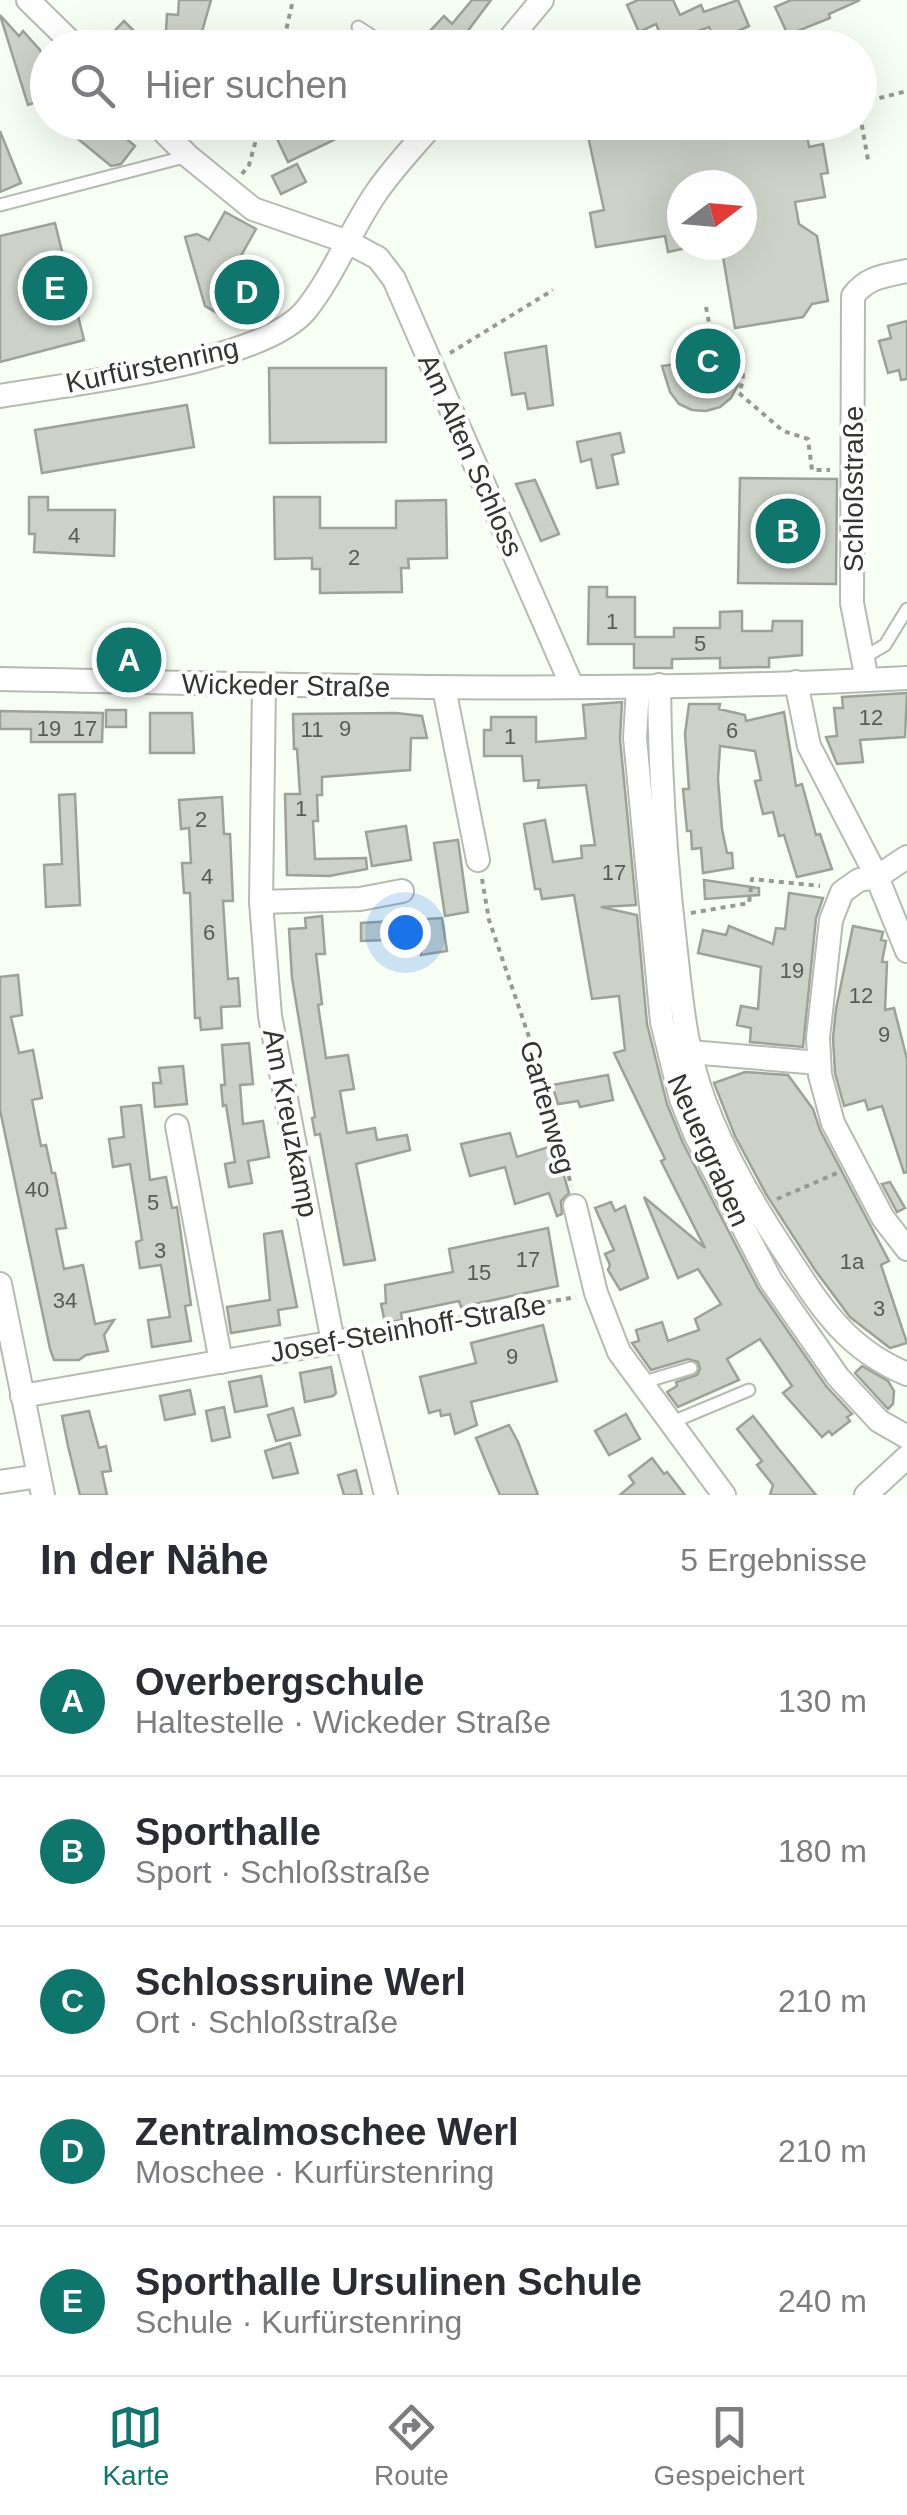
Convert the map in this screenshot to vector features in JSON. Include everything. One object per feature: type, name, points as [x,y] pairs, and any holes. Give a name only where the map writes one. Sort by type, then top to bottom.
[{"type":"street","points":[[28,0],[59,30]]},
{"type":"street","points":[[517,30],[542,0]]},
{"type":"street","name":"Am Alten Schloss","points":[[172,140],[253,209],[348,242],[378,258],[394,279],[572,686]]},
{"type":"street","name":"Kurfürstenring","points":[[0,396],[206,359],[283,329],[302,314],[376,194],[420,140]]},
{"type":"street","name":"Schloßstraße","points":[[865,669],[852,602],[853,296],[862,284],[874,278],[907,271]]},
{"type":"street","name":"Wickeder Straße","points":[[0,679],[444,688],[796,682],[865,669],[907,678]]},
{"type":"street","points":[[796,682],[809,746],[877,876],[907,951]]},
{"type":"street","name":"Am Kreuzkamp","points":[[264,685],[261,902],[270,1016],[340,1341],[386,1495]]},
{"type":"street","points":[[649,686],[660,751],[672,915],[690,1052],[718,1134],[757,1210],[842,1333],[880,1361],[907,1374]]},
{"type":"street","name":"Neuergraben","points":[[649,686],[635,738],[662,1022],[681,1099],[771,1281],[838,1377],[879,1421],[907,1437]]},
{"type":"street","points":[[444,688],[478,860]]},
{"type":"street","points":[[907,856],[842,892],[831,920],[818,1038],[833,1123],[883,1218],[907,1250]]},
{"type":"street","points":[[261,902],[360,900],[402,891]]},
{"type":"street","points":[[690,1052],[820,1063]]},
{"type":"street","points":[[177,1126],[220,1362]]},
{"type":"street","name":"Gartenweg","points":[[575,1206],[596,1293],[620,1352],[724,1495]]},
{"type":"street","points":[[0,1284],[41,1485],[0,1482]]},
{"type":"street","name":"Josef-Steinhoff-Straße","points":[[22,1396],[340,1341]]},
{"type":"street","points":[[866,1495],[907,1457]]},
{"type":"lane","points":[[358,28],[362,30]]},
{"type":"lane","points":[[0,204],[188,156]]},
{"type":"lane","points":[[865,669],[907,609]]},
{"type":"lane","points":[[641,1382],[692,1368]]},
{"type":"lane","points":[[670,1422],[749,1390]]},
{"type":"path","points":[[286,30],[293,0]]},
{"type":"path","points":[[877,99],[907,91]]},
{"type":"path","points":[[229,189],[249,166],[256,140]]},
{"type":"path","points":[[864,140],[868,160]]},
{"type":"path","points":[[421,340],[436,334],[447,355],[552,290]]},
{"type":"path","points":[[706,306],[710,328],[729,342],[742,360],[745,374],[739,392],[783,430],[808,439],[812,470],[854,470]]},
{"type":"path","name":"Gartenweg","points":[[478,860],[489,920],[552,1107],[575,1206]]},
{"type":"path","points":[[672,915],[748,903],[752,879],[809,886],[852,886]]},
{"type":"path","points":[[757,1210],[854,1164]]},
{"type":"path","name":"Josef-Steinhoff-Straße","points":[[340,1341],[596,1293]]},
{"type":"building","points":[[179,0],[211,0],[202,30],[166,30],[167,14],[178,15]]},
{"type":"building","points":[[472,0],[491,0],[468,30],[431,30],[444,16],[452,24]]},
{"type":"building","points":[[638,0],[673,0],[680,15],[701,5],[704,12],[738,0],[749,26],[740,30],[659,30],[656,24],[638,30],[627,5]]},
{"type":"building","points":[[791,0],[860,0],[800,30],[786,30],[775,7]]},
{"type":"building","points":[[0,15],[19,36],[23,31],[30,39],[28,105]]},
{"type":"building","points":[[124,21],[133,30],[115,30]]},
{"type":"building","points":[[0,131],[21,183],[0,192]]},
{"type":"building","points":[[79,140],[128,140],[135,146],[121,164],[111,166]]},
{"type":"building","points":[[278,140],[334,140],[288,162]]},
{"type":"building","points":[[589,140],[808,140],[809,147],[823,144],[828,173],[821,174],[825,197],[795,202],[799,224],[817,236],[828,301],[812,304],[803,317],[735,328],[724,260],[757,260],[757,170],[667,170],[667,247],[665,236],[596,247],[590,213],[604,210]]},
{"type":"building","points":[[297,164],[306,182],[281,194],[272,176]]},
{"type":"building","points":[[225,212],[256,229],[237,263],[271,282],[250,319],[221,305],[217,313],[205,306],[185,237],[197,234],[209,240]]},
{"type":"building","points":[[55,223],[84,340],[0,362],[0,236]]},
{"type":"building","points":[[907,321],[907,379],[901,380],[899,370],[888,373],[879,341],[891,338],[888,326]]},
{"type":"building","points":[[705,338],[723,343],[739,370],[738,385],[720,407],[692,410],[679,404],[670,392],[662,366],[684,363],[680,340]]},
{"type":"building","points":[[546,346],[553,405],[528,409],[525,393],[512,395],[505,353]]},
{"type":"building","points":[[269,368],[386,368],[386,442],[270,443]]},
{"type":"building","points":[[187,405],[194,447],[42,473],[35,430]]},
{"type":"building","points":[[620,433],[624,452],[612,455],[618,484],[597,488],[591,459],[581,462],[577,442]]},
{"type":"building","points":[[740,478],[837,479],[836,584],[738,583]]},
{"type":"building","points":[[535,480],[559,534],[541,541],[516,484]]},
{"type":"building","points":[[29,497],[48,497],[48,510],[115,510],[114,556],[34,552],[35,534],[29,534]]},
{"type":"building","points":[[274,497],[320,497],[320,528],[396,528],[396,501],[446,500],[447,558],[408,559],[409,568],[401,568],[402,592],[320,593],[320,569],[312,569],[312,558],[275,559]]},
{"type":"building","points":[[589,587],[607,587],[607,597],[635,597],[635,637],[674,637],[674,628],[720,628],[720,612],[742,611],[742,631],[772,631],[773,621],[802,621],[802,655],[769,658],[769,667],[720,668],[720,658],[672,659],[672,668],[634,668],[634,644],[588,644]]},
{"type":"building","points":[[907,693],[905,737],[860,740],[863,762],[837,764],[826,737],[837,736],[834,708],[843,708],[842,697]]},
{"type":"building","points":[[622,702],[620,739],[636,905],[601,907],[637,915],[647,1024],[667,1104],[758,1288],[826,1386],[852,1414],[847,1417],[850,1421],[832,1435],[829,1431],[822,1437],[783,1393],[792,1386],[760,1339],[727,1359],[739,1380],[678,1407],[667,1392],[677,1386],[676,1382],[697,1375],[698,1362],[688,1359],[651,1370],[632,1343],[639,1341],[636,1330],[662,1322],[668,1341],[699,1330],[695,1319],[721,1304],[698,1269],[678,1278],[644,1197],[705,1248],[661,1161],[665,1159],[614,1053],[625,1050],[619,996],[592,999],[574,895],[542,899],[540,889],[535,889],[524,824],[545,820],[553,862],[582,858],[581,846],[595,845],[586,785],[538,788],[539,780],[524,781],[522,756],[484,756],[484,730],[491,730],[491,717],[536,717],[536,742],[586,738],[583,705]]},
{"type":"building","points":[[689,704],[720,704],[719,709],[745,715],[746,721],[784,712],[796,786],[802,784],[816,835],[820,834],[832,869],[797,877],[773,812],[763,814],[755,781],[761,780],[755,751],[720,746],[722,829],[727,853],[732,853],[733,868],[703,873],[701,848],[692,849],[691,831],[687,831],[683,789],[689,789],[685,734]]},
{"type":"building","points":[[106,710],[126,710],[126,727],[106,727]]},
{"type":"building","points":[[0,711],[103,713],[102,742],[31,742],[31,729],[0,729]]},
{"type":"building","points":[[150,713],[192,713],[194,753],[150,753]]},
{"type":"building","points":[[293,714],[422,716],[427,738],[411,738],[410,770],[322,777],[322,795],[317,795],[318,821],[313,821],[315,859],[366,858],[367,869],[329,876],[287,875],[285,794],[300,794]]},
{"type":"building","points":[[75,794],[80,905],[46,907],[44,865],[62,864],[59,795]]},
{"type":"building","points":[[222,797],[224,834],[230,834],[233,901],[223,901],[228,979],[238,978],[240,1006],[221,1007],[222,1028],[201,1030],[200,1018],[195,1018],[190,893],[184,893],[182,863],[191,863],[189,828],[181,829],[179,800]]},
{"type":"building","points":[[406,826],[411,860],[372,866],[366,832]]},
{"type":"building","points":[[458,840],[468,912],[445,916],[434,843]]},
{"type":"building","points":[[704,880],[759,888],[759,895],[705,899]]},
{"type":"building","points":[[789,893],[823,898],[816,918],[803,1047],[750,1042],[751,1028],[737,1025],[741,1006],[758,1009],[761,967],[698,953],[703,930],[726,935],[729,926],[773,944],[776,928],[785,929]]},
{"type":"building","points":[[322,916],[325,954],[316,954],[322,1004],[318,1005],[326,1058],[348,1055],[354,1089],[340,1091],[347,1133],[375,1128],[377,1140],[407,1135],[410,1150],[356,1164],[375,1260],[344,1265],[320,1134],[315,1135],[292,978],[289,929],[306,928],[305,918]]},
{"type":"building","points":[[442,918],[447,951],[421,955],[421,945],[361,941],[361,923]]},
{"type":"building","points":[[853,926],[883,932],[881,940],[886,941],[882,962],[887,962],[885,1010],[894,1008],[907,1059],[904,1173],[882,1106],[868,1110],[865,1100],[844,1106],[835,1073],[836,1009]]},
{"type":"building","points":[[18,975],[22,1015],[11,1017],[19,1053],[33,1050],[42,1098],[32,1100],[41,1146],[46,1145],[55,1173],[66,1228],[56,1229],[64,1269],[83,1265],[95,1324],[114,1320],[104,1335],[108,1351],[79,1360],[54,1360],[50,1349],[0,1110],[0,977]]},
{"type":"building","points":[[249,1043],[253,1084],[240,1085],[243,1124],[263,1121],[269,1157],[248,1161],[252,1183],[229,1187],[225,1164],[235,1162],[226,1105],[223,1106],[222,1045]]},
{"type":"building","points":[[183,1066],[187,1104],[155,1107],[153,1083],[161,1083],[159,1068]]},
{"type":"building","points":[[745,1072],[788,1075],[813,1109],[820,1130],[889,1261],[881,1265],[907,1343],[890,1348],[850,1317],[766,1194],[735,1136],[714,1083]]},
{"type":"building","points":[[608,1075],[613,1100],[580,1107],[578,1101],[558,1104],[552,1085]]},
{"type":"building","points":[[141,1105],[150,1180],[166,1177],[172,1208],[177,1207],[191,1305],[185,1306],[191,1341],[152,1347],[148,1320],[170,1317],[161,1265],[140,1268],[136,1242],[142,1240],[130,1164],[113,1167],[109,1139],[124,1137],[121,1107]]},
{"type":"building","points":[[510,1133],[517,1157],[555,1145],[569,1193],[561,1201],[562,1214],[557,1216],[549,1193],[515,1204],[505,1167],[470,1176],[461,1144]]},
{"type":"building","points":[[890,1182],[905,1208],[897,1212],[882,1184]]},
{"type":"building","points":[[611,1202],[615,1211],[625,1206],[648,1278],[620,1290],[608,1270],[605,1254],[614,1250],[595,1208]]},
{"type":"building","points":[[548,1228],[558,1286],[461,1307],[459,1301],[401,1313],[402,1320],[385,1323],[381,1304],[386,1303],[385,1285],[453,1272],[449,1249]]},
{"type":"building","points":[[282,1231],[297,1307],[278,1310],[280,1325],[231,1333],[227,1307],[270,1300],[264,1234]]},
{"type":"building","points":[[543,1325],[557,1381],[471,1402],[477,1425],[455,1434],[450,1414],[441,1416],[440,1410],[429,1413],[420,1377],[476,1363],[471,1343]]},
{"type":"building","points":[[862,1366],[888,1381],[894,1391],[893,1404],[888,1409],[855,1373]]},
{"type":"building","points":[[331,1367],[336,1393],[305,1402],[300,1373]]},
{"type":"building","points":[[261,1376],[267,1406],[235,1412],[229,1382]]},
{"type":"building","points":[[190,1390],[195,1414],[165,1420],[160,1396]]},
{"type":"building","points":[[224,1407],[230,1437],[212,1441],[206,1411]]},
{"type":"building","points":[[293,1408],[300,1435],[276,1441],[268,1415]]},
{"type":"building","points":[[89,1411],[99,1448],[106,1446],[111,1471],[102,1472],[107,1495],[80,1495],[68,1446],[62,1416]]},
{"type":"building","points":[[626,1414],[640,1439],[609,1455],[595,1431]]},
{"type":"building","points":[[753,1416],[816,1495],[770,1495],[773,1485],[757,1465],[762,1461],[737,1429]]},
{"type":"building","points":[[509,1425],[538,1495],[500,1495],[489,1470],[476,1438]]},
{"type":"building","points":[[290,1443],[298,1473],[273,1478],[265,1451]]},
{"type":"building","points":[[652,1458],[685,1495],[620,1495],[634,1483],[629,1476]]},
{"type":"building","points":[[356,1470],[362,1495],[344,1495],[338,1475]]},
{"type":"place","name":"Sporthalle Ursulinen Schule","points":[[55,288]]},
{"type":"place","name":"Zentralmoschee Werl","points":[[247,292]]},
{"type":"place","name":"Schlossruine Werl","points":[[708,361]]},
{"type":"place","name":"Sporthalle","points":[[788,531]]},
{"type":"place","name":"Overbergschule","points":[[129,660]]}]
